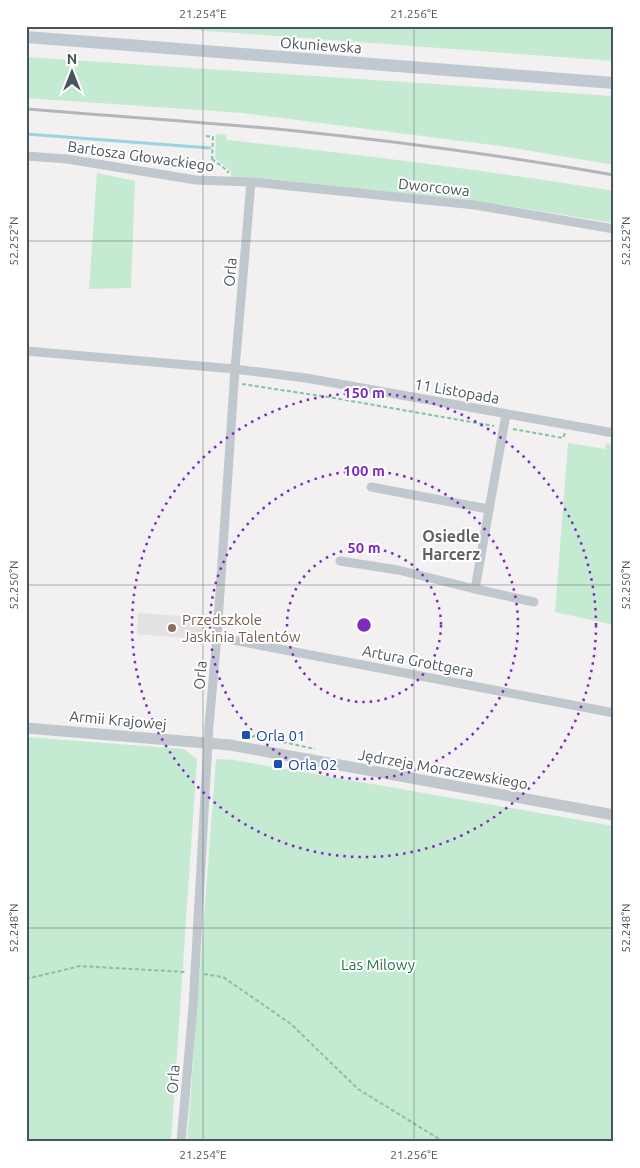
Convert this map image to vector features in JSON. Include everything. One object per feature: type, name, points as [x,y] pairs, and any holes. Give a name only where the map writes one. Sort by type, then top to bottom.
[{"type":"main road","name":"Okuniewska","points":[[26,38],[614,83]]},
{"type":"street","name":"Bartosza Głowackiego","points":[[26,156],[68,159],[188,180],[251,182]]},
{"type":"street","name":"Dworcowa","points":[[251,182],[475,205],[614,229]]},
{"type":"street","name":"Orla","points":[[181,1142],[193,1007],[208,743],[235,369],[251,182]]},
{"type":"street","name":"11 Listopada","points":[[26,351],[235,369],[306,378],[614,433]]},
{"type":"street","points":[[475,590],[506,414]]},
{"type":"street","points":[[371,486],[488,509]]},
{"type":"street","points":[[340,561],[398,570],[475,590],[534,602]]},
{"type":"street","name":"Artura Grottgera","points":[[217,637],[614,713]]},
{"type":"street","name":"Armii Krajowej","points":[[26,728],[208,743]]},
{"type":"street","name":"Jędrzeja Moraczewskiego","points":[[208,743],[246,748],[614,815]]},
{"type":"path","points":[[206,136],[213,137],[212,159],[208,170]]},
{"type":"path","points":[[212,159],[228,171],[227,175]]},
{"type":"path","points":[[242,384],[325,396],[563,438],[566,432]]},
{"type":"path","points":[[26,979],[80,966],[194,972],[223,977],[291,1024],[358,1089],[444,1142]]},
{"type":"shaded area","name":"Przedszkole Jaskinia Talentów","points":[[138,613],[208,618],[207,640],[137,634]]},
{"type":"green space","points":[[141,26],[614,26],[614,61]]},
{"type":"green space","points":[[26,57],[614,96],[614,165],[508,147],[242,113],[26,98]]},
{"type":"green space","points":[[216,134],[226,135],[227,140],[420,163],[614,191],[614,223],[464,199],[231,177],[231,171],[215,158]]},
{"type":"green space","points":[[97,173],[135,181],[131,288],[89,289]]},
{"type":"green space","points":[[568,443],[605,449],[606,443],[614,444],[614,625],[555,612]]},
{"type":"green space","points":[[26,737],[184,749],[197,759],[171,1142],[26,1142]]},
{"type":"green space","name":"Las Milowy","points":[[216,759],[234,760],[614,826],[614,1142],[187,1142]]},
{"type":"waterway","points":[[26,134],[210,148]]},
{"type":"railway","points":[[26,109],[328,134],[614,175]]},
{"type":"place","name":"Przedszkole Jaskinia Talentów","points":[[172,628]]},
{"type":"place","name":"Orla 01","points":[[246,735]]},
{"type":"place","name":"Orla 02","points":[[278,764]]},
{"type":"district","name":"Osiedle Harcerz","points":[[451,545]]}]
